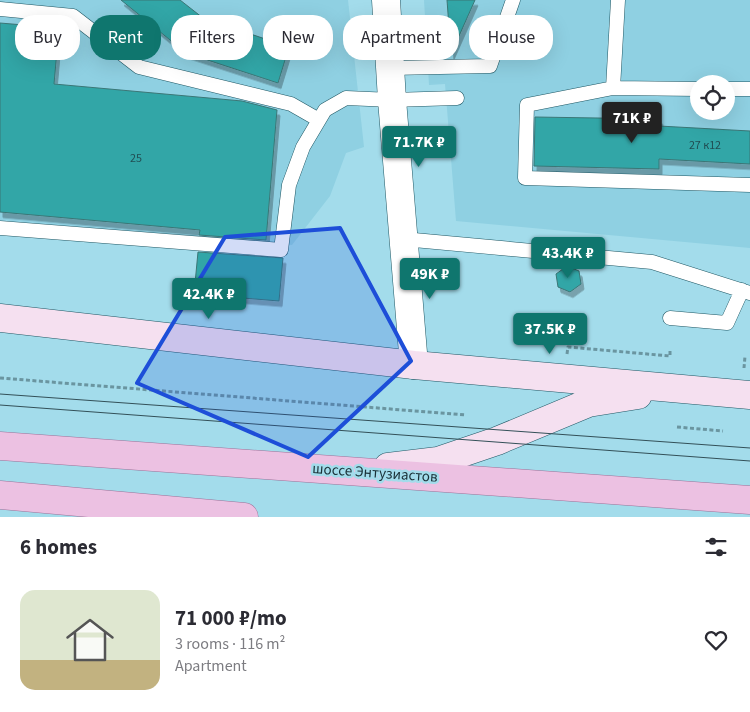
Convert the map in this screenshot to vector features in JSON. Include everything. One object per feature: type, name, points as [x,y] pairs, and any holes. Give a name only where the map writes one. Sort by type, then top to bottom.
[{"type":"main road","points":[[0,318],[414,365],[750,395]]},
{"type":"main road","points":[[349,471],[438,461],[497,441],[588,403],[681,388]]},
{"type":"main road","name":"шоссе Энтузиастов","points":[[0,446],[750,500]]},
{"type":"main road","points":[[0,495],[244,517]]},
{"type":"street","points":[[386,0],[392,100],[414,365]]},
{"type":"lane","points":[[390,68],[490,66],[513,0]]},
{"type":"lane","points":[[613,88],[618,0]]},
{"type":"lane","points":[[0,9],[73,16],[138,67],[291,104],[319,120]]},
{"type":"lane","points":[[690,89],[613,88],[527,105],[525,178],[750,185]]},
{"type":"lane","points":[[735,89],[750,90]]},
{"type":"lane","points":[[0,228],[281,250],[289,185],[303,147],[325,110],[346,98],[392,100],[457,98]]},
{"type":"lane","points":[[403,239],[652,262],[746,292],[727,323],[670,318]]},
{"type":"path","points":[[656,355],[670,356],[670,348]]},
{"type":"path","points":[[0,378],[466,415]]},
{"type":"path","points":[[677,427],[723,431]]},
{"type":"highlighted area","points":[[340,228],[411,361],[308,457],[137,383],[225,237]]},
{"type":"shaded area","points":[[0,0],[348,0],[350,15],[343,15],[343,60],[355,60],[364,147],[346,153],[330,196],[292,245],[0,220]]},
{"type":"shaded area","points":[[424,0],[750,0],[750,248],[456,221],[445,84],[429,85],[428,60],[459,60],[459,15],[425,15]]},
{"type":"building","points":[[121,0],[180,0],[199,15],[171,15],[171,41],[161,33],[161,15],[139,15]]},
{"type":"building","points":[[447,0],[475,0],[459,36],[459,15],[448,15]]},
{"type":"building","points":[[0,23],[15,24],[15,60],[56,60],[54,84],[242,101],[277,110],[266,240],[199,235],[200,230],[0,212]]},
{"type":"building","points":[[253,35],[263,38],[263,60],[285,60],[278,83],[207,60],[253,60]]},
{"type":"building","points":[[535,117],[660,119],[659,126],[750,131],[750,164],[659,159],[659,169],[534,166]]},
{"type":"building","points":[[198,252],[283,258],[279,301],[194,294]]},
{"type":"building","points":[[567,266],[579,271],[581,284],[570,292],[558,287],[556,274]]},
{"type":"tram line","points":[[0,394],[750,448]]},
{"type":"tram line","points":[[0,405],[750,461]]}]
